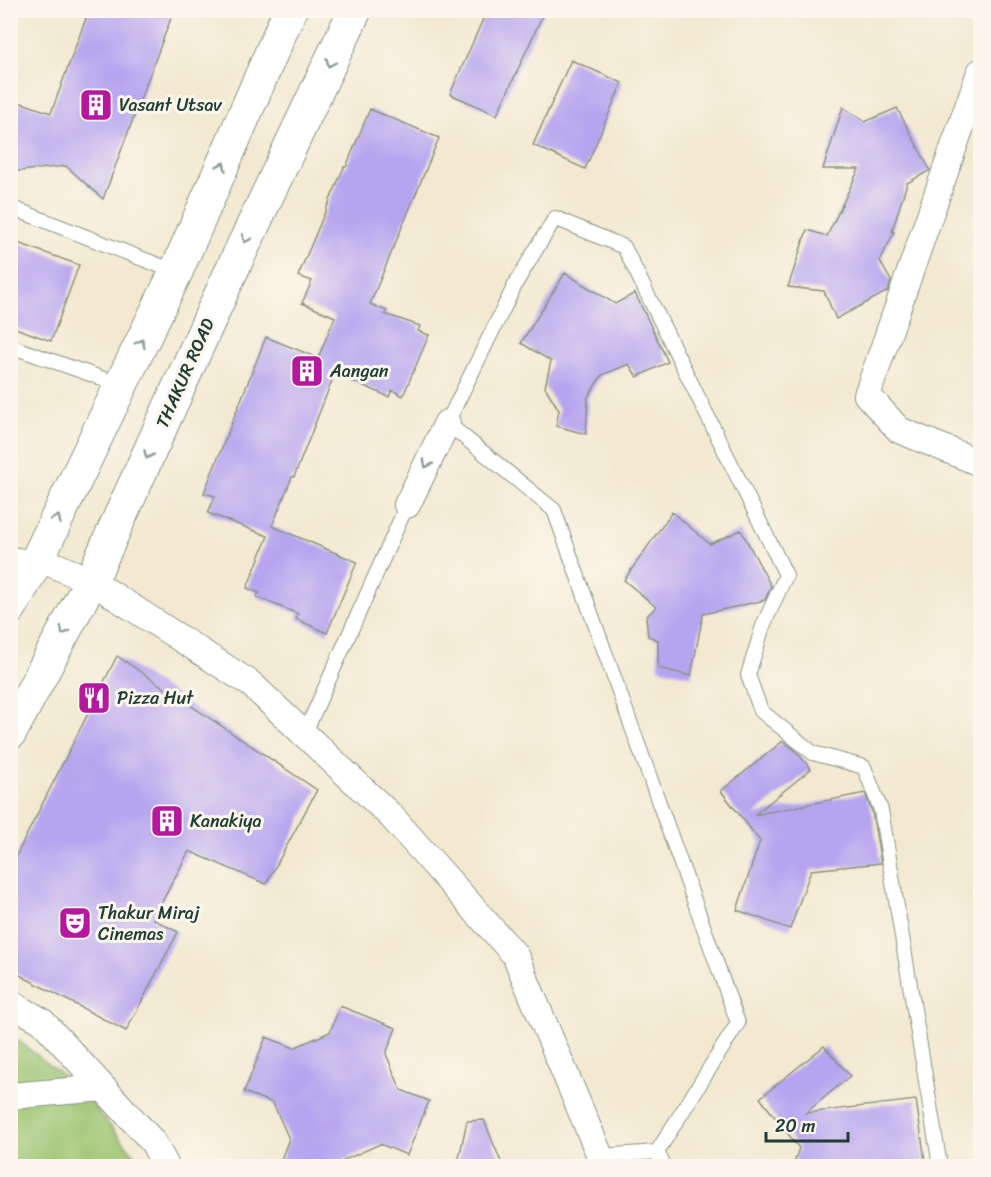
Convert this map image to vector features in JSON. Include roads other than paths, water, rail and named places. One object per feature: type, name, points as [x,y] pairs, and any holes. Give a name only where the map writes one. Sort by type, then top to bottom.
[{"type":"street","points":[[10,608],[24,556],[120,385],[176,272],[290,10]]},
{"type":"street","name":"THAKUR ROAD","points":[[10,734],[91,581],[230,274],[355,10]]},
{"type":"street","points":[[981,72],[867,395],[899,430],[981,463]]},
{"type":"street","points":[[407,505],[447,423]]},
{"type":"street","points":[[24,556],[91,581],[251,684],[391,816],[515,955],[601,1161]]},
{"type":"street","points":[[10,1003],[42,1021],[153,1142],[166,1167]]},
{"type":"street","points":[[10,1096],[103,1088]]},
{"type":"lane","points":[[10,207],[176,272]]},
{"type":"lane","points":[[601,1161],[657,1152],[738,1023],[554,510],[447,423],[517,281],[555,218],[624,248],[786,574],[763,626],[748,675],[761,711],[813,753],[864,767],[881,810],[940,1167]]},
{"type":"lane","points":[[10,346],[120,385]]},
{"type":"lane","points":[[304,735],[407,505]]},
{"type":"lane","points":[[657,1152],[664,1167]]},
{"type":"place","name":"Vasant Utsav","points":[[96,105]]},
{"type":"place","name":"Aangan","points":[[307,371]]},
{"type":"place","name":"Pizza Hut","points":[[94,698]]},
{"type":"place","name":"Kanakiya","points":[[167,821]]},
{"type":"place","name":"Thakur Miraj Cinemas","points":[[75,923]]}]
